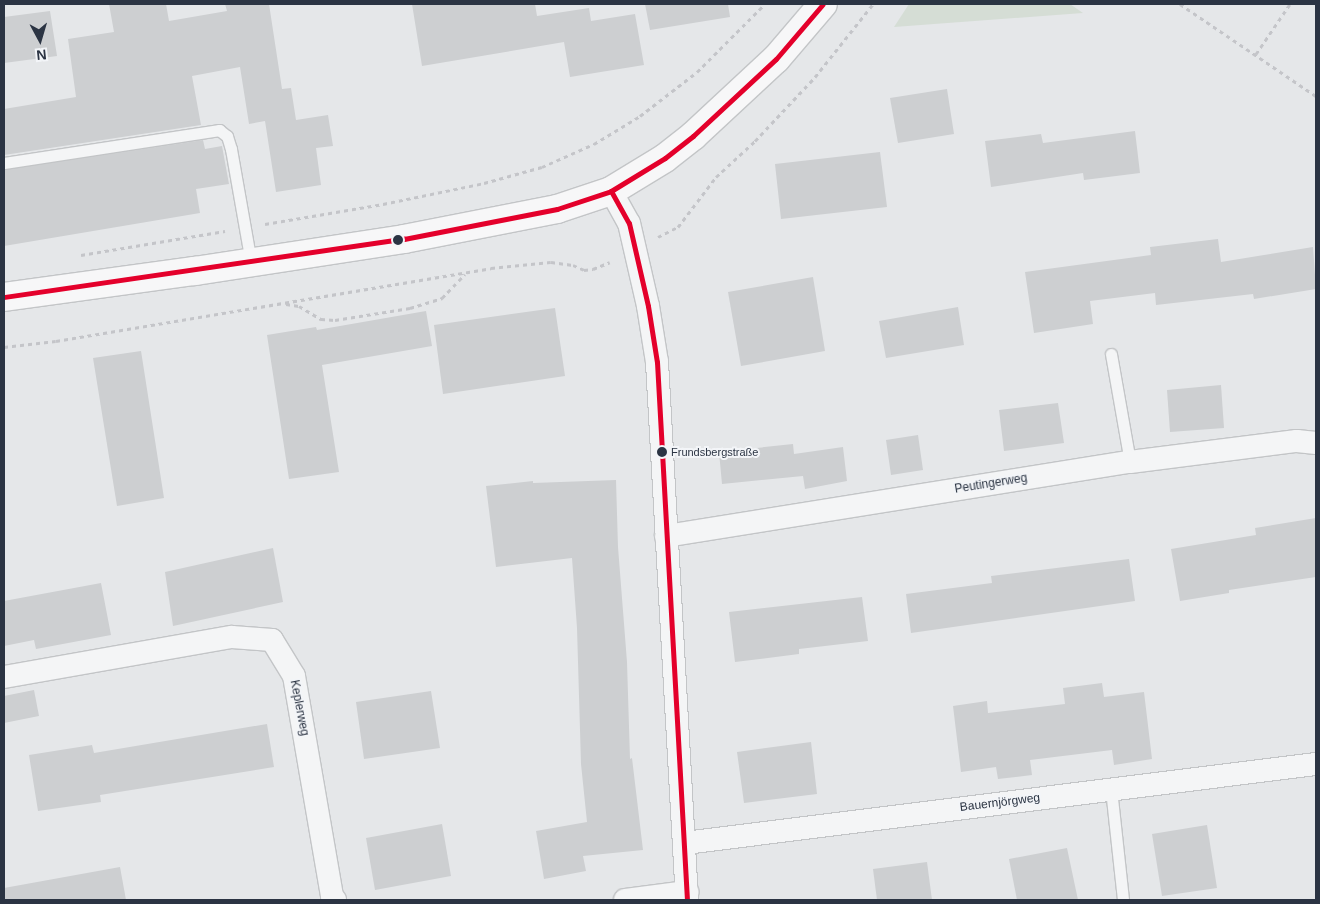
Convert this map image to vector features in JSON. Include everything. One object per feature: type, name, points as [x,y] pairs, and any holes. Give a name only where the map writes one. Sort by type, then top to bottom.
[{"type":"street","points":[[4,297],[251,262],[506,220],[557,209],[611,191],[665,158],[693,136],[776,59],[823,4]]},
{"type":"street","points":[[611,191],[629,223],[650,316],[657,362],[687,896],[625,900]]},
{"type":"street","name":"Peutingerweg","points":[[666,536],[1130,462],[1297,441],[1316,443]]},
{"type":"street","name":"Keplerweg","points":[[4,678],[232,637],[272,640],[294,676],[332,896],[335,900]]},
{"type":"street","name":"Bauernjörgweg","points":[[685,843],[1316,764]]},
{"type":"lane","points":[[4,163],[219,130],[227,136],[231,149],[251,262]]},
{"type":"lane","points":[[1111,354],[1130,462]]},
{"type":"lane","points":[[1111,789],[1123,900]]},
{"type":"path","points":[[77,256],[392,202],[484,183],[542,167],[594,144],[640,116],[697,72],[765,4]]},
{"type":"path","points":[[1180,4],[1316,96]]},
{"type":"path","points":[[1256,54],[1290,4]]},
{"type":"path","points":[[4,348],[466,273],[442,298],[410,308],[335,320],[321,320],[299,306],[282,304]]},
{"type":"shaded area","points":[[909,4],[1070,4],[1083,13],[894,27]]},
{"type":"building","points":[[109,4],[166,4],[169,21],[227,11],[225,4],[269,4],[282,89],[291,88],[296,120],[328,115],[333,146],[316,148],[321,185],[276,192],[265,121],[249,124],[240,67],[192,76],[201,125],[4,155],[4,109],[76,97],[68,39],[114,32]]},
{"type":"building","points":[[412,4],[535,4],[537,16],[589,8],[591,21],[635,14],[644,65],[570,77],[564,42],[422,66]]},
{"type":"building","points":[[645,4],[728,4],[730,17],[650,30]]},
{"type":"building","points":[[50,11],[57,56],[4,63],[4,17]]},
{"type":"building","points":[[947,89],[954,134],[898,143],[890,98]]},
{"type":"building","points":[[1135,131],[1140,173],[1084,180],[1083,173],[991,187],[985,141],[1041,134],[1043,143]]},
{"type":"building","points":[[203,140],[205,149],[222,146],[229,184],[196,189],[200,213],[4,246],[4,170]]},
{"type":"building","points":[[880,152],[887,207],[781,219],[775,164]]},
{"type":"building","points":[[1218,239],[1221,262],[1313,247],[1316,289],[1254,299],[1253,294],[1156,305],[1155,293],[1090,301],[1093,324],[1034,333],[1025,272],[1151,255],[1150,247]]},
{"type":"building","points":[[813,277],[825,351],[741,366],[728,292]]},
{"type":"building","points":[[958,307],[964,345],[886,358],[879,321]]},
{"type":"building","points":[[555,308],[565,376],[443,394],[434,325]]},
{"type":"building","points":[[426,311],[432,346],[322,365],[339,472],[289,479],[267,335],[316,327],[317,330]]},
{"type":"building","points":[[141,351],[164,498],[117,506],[93,358]]},
{"type":"building","points":[[1221,385],[1224,428],[1170,432],[1167,390]]},
{"type":"building","points":[[1058,403],[1064,443],[1004,451],[999,410]]},
{"type":"building","points":[[918,435],[923,470],[891,475],[886,440]]},
{"type":"building","points":[[793,444],[794,454],[843,447],[847,481],[805,489],[803,476],[722,484],[719,452]]},
{"type":"building","points":[[616,480],[618,547],[627,662],[630,759],[632,758],[643,850],[583,856],[586,871],[544,879],[536,831],[587,822],[581,764],[577,628],[572,558],[496,567],[486,486],[533,481],[533,483]]},
{"type":"building","points":[[1316,518],[1316,577],[1229,590],[1229,593],[1180,601],[1171,549],[1256,535],[1255,528]]},
{"type":"building","points":[[273,548],[283,602],[173,626],[165,572]]},
{"type":"building","points":[[1129,559],[1135,601],[911,633],[906,594],[992,583],[991,576]]},
{"type":"building","points":[[101,583],[111,635],[36,649],[34,640],[4,646],[4,601]]},
{"type":"building","points":[[862,597],[868,641],[799,649],[799,654],[735,662],[729,612]]},
{"type":"building","points":[[1102,683],[1104,697],[1144,692],[1152,759],[1114,765],[1112,750],[1030,760],[1032,775],[998,779],[996,767],[961,772],[953,706],[987,701],[988,713],[1065,704],[1063,688]]},
{"type":"building","points":[[34,690],[39,716],[4,723],[4,696]]},
{"type":"building","points":[[431,691],[440,748],[364,759],[356,702]]},
{"type":"building","points":[[267,724],[274,767],[100,795],[101,802],[38,811],[29,755],[92,745],[94,753]]},
{"type":"building","points":[[811,742],[817,794],[744,803],[737,752]]},
{"type":"building","points":[[442,824],[451,876],[375,890],[366,838]]},
{"type":"building","points":[[1207,825],[1217,888],[1162,896],[1152,834]]},
{"type":"building","points":[[1067,848],[1078,900],[1017,900],[1009,859]]},
{"type":"building","points":[[927,862],[932,900],[877,900],[873,869]]},
{"type":"building","points":[[120,867],[126,900],[5,900],[4,888]]},
{"type":"transit line","points":[[4,297],[404,239],[557,209],[611,191],[665,158],[693,136],[776,59],[823,4]]},
{"type":"transit line","points":[[611,191],[629,223],[648,306],[657,362],[687,900]]},
{"type":"place","name":"Frundsbergstraße","points":[[662,452]]}]
